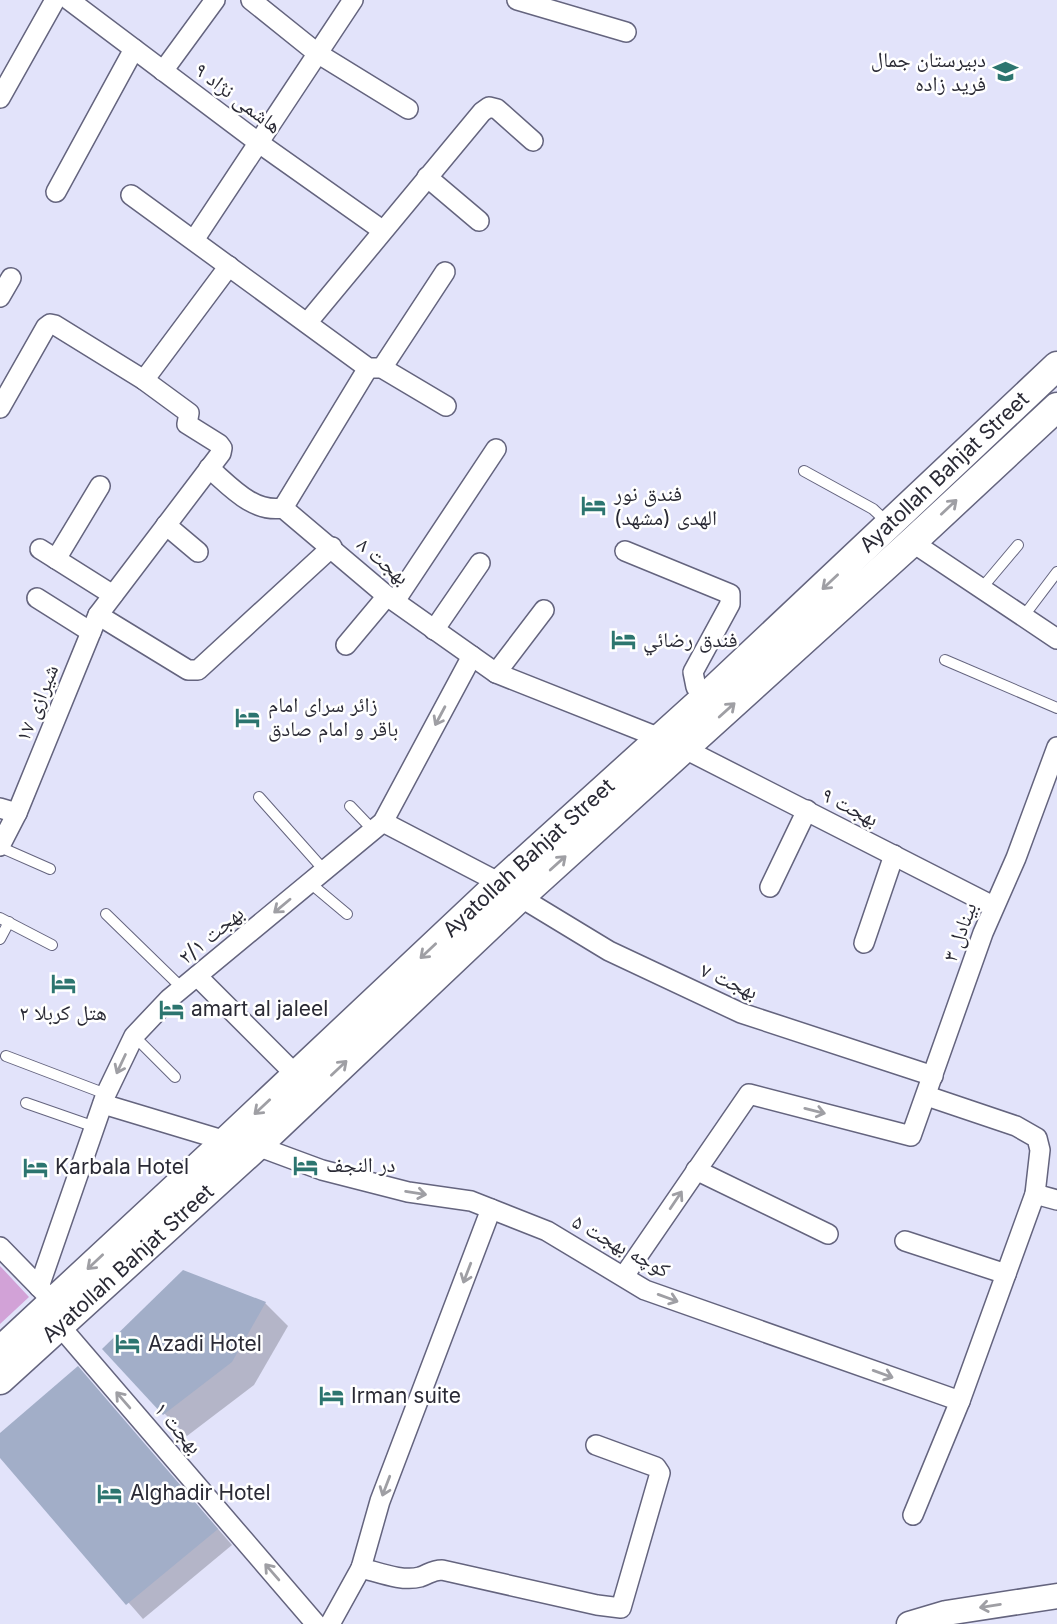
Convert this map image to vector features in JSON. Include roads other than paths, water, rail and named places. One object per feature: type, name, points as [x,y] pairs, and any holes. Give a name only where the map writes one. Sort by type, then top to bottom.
[{"type":"main road","name":"Ayatollah Bahjat Street","points":[[672,743],[708,696],[1057,366]]},
{"type":"main road","name":"Ayatollah Bahjat Street","points":[[0,1351],[296,1075],[510,890],[672,743],[912,542],[1057,407]]},
{"type":"main road","name":"Ayatollah Bahjat Street","points":[[0,1380],[50,1305],[257,1146],[510,890]]},
{"type":"street","points":[[0,98],[55,0]]},
{"type":"street","name":"هاشمی نژاد ۹","points":[[69,0],[260,143],[382,230]]},
{"type":"street","points":[[163,71],[215,0]]},
{"type":"street","points":[[251,0],[317,53],[408,109]]},
{"type":"street","points":[[194,240],[353,0]]},
{"type":"street","points":[[517,0],[626,32]]},
{"type":"street","points":[[56,191],[134,49]]},
{"type":"street","points":[[307,323],[482,112],[489,107],[498,109],[533,141]]},
{"type":"street","points":[[427,177],[479,221]]},
{"type":"street","points":[[131,195],[307,323],[375,368],[446,406]]},
{"type":"street","points":[[144,380],[229,266]]},
{"type":"street","points":[[283,508],[375,368],[444,272]]},
{"type":"street","points":[[0,297],[11,278]]},
{"type":"street","points":[[0,408],[46,327],[55,325],[144,380],[189,413],[187,424],[219,443],[222,448],[209,468]]},
{"type":"street","points":[[346,645],[391,598],[496,449]]},
{"type":"street","name":"بهجت ۸","points":[[209,468],[258,507],[268,510],[283,508],[391,598],[496,673],[672,743]]},
{"type":"street","name":"شیرازی ۱۷","points":[[0,846],[9,811],[94,624],[209,468]]},
{"type":"street","points":[[100,485],[48,554],[113,595]]},
{"type":"street","points":[[166,525],[198,552]]},
{"type":"street","points":[[912,542],[1057,639]]},
{"type":"street","points":[[37,598],[188,670],[198,670],[332,547]]},
{"type":"street","points":[[625,551],[730,594],[730,604],[693,671],[696,687],[708,696]]},
{"type":"street","points":[[434,629],[480,563]]},
{"type":"street","points":[[496,673],[544,610]]},
{"type":"street","name":"بهجت ۲/۱","points":[[50,1305],[95,1127],[134,1036],[189,982],[378,826],[472,656]]},
{"type":"street","name":"بهجت ۹","points":[[672,743],[993,906]]},
{"type":"street","name":"بینادل ۳","points":[[696,1170],[749,1094],[911,1136],[993,906],[1016,858],[1057,747]]},
{"type":"street","points":[[770,887],[807,810]]},
{"type":"street","name":"بهجت ۷","points":[[378,826],[510,890],[609,951],[741,1013],[933,1076]]},
{"type":"street","points":[[864,943],[894,855]]},
{"type":"street","points":[[189,982],[296,1075]]},
{"type":"street","points":[[913,1515],[960,1401],[1035,1194],[1040,1150],[1037,1138],[1016,1126],[926,1096]]},
{"type":"street","points":[[105,1099],[226,1141]]},
{"type":"street","name":"کوچه بهجت ۵","points":[[257,1146],[323,1170],[408,1192],[471,1201],[547,1231],[645,1290],[960,1401]]},
{"type":"street","points":[[624,1276],[696,1170],[828,1234]]},
{"type":"street","points":[[1035,1194],[1057,1200]]},
{"type":"street","points":[[330,1624],[361,1568],[380,1502],[491,1209]]},
{"type":"street","points":[[905,1241],[1006,1274]]},
{"type":"street","name":"بهجت ۱","points":[[0,1247],[316,1624]]},
{"type":"street","points":[[361,1568],[405,1578],[419,1577],[432,1570],[442,1570],[621,1608],[660,1473],[656,1466],[596,1445]]},
{"type":"street","points":[[909,1624],[946,1613],[1057,1596]]},
{"type":"lane","points":[[804,471],[873,509],[890,524]]},
{"type":"lane","points":[[981,589],[1018,545]]},
{"type":"lane","points":[[1023,617],[1057,572]]},
{"type":"lane","points":[[945,660],[1057,708]]},
{"type":"lane","points":[[258,797],[347,914]]},
{"type":"lane","points":[[350,806],[378,826]]},
{"type":"lane","points":[[0,846],[50,869]]},
{"type":"lane","points":[[106,914],[189,982]]},
{"type":"lane","points":[[0,939],[5,920],[52,945]]},
{"type":"lane","points":[[134,1036],[175,1077]]},
{"type":"lane","points":[[6,1056],[105,1099]]},
{"type":"lane","points":[[26,1103],[95,1127]]},
{"type":"place","name":"دبیرستان جمال فرید زاده","points":[[1006,72]]},
{"type":"place","name":"فندق نور الهدى (مشهد)","points":[[594,506]]},
{"type":"place","name":"فندق رضائي","points":[[623,640]]},
{"type":"place","name":"زائر سرای امام باقر و امام صادق","points":[[248,717]]},
{"type":"place","name":"هتل کربلا ۲","points":[[63,984]]},
{"type":"place","name":"amart al jaleel","points":[[171,1009]]},
{"type":"place","name":"در النجف","points":[[306,1165]]},
{"type":"place","name":"Karbala Hotel","points":[[35,1167]]},
{"type":"place","name":"Azadi Hotel","points":[[128,1344]]},
{"type":"place","name":"Irman suite","points":[[331,1396]]},
{"type":"place","name":"Alghadir Hotel","points":[[110,1493]]}]
